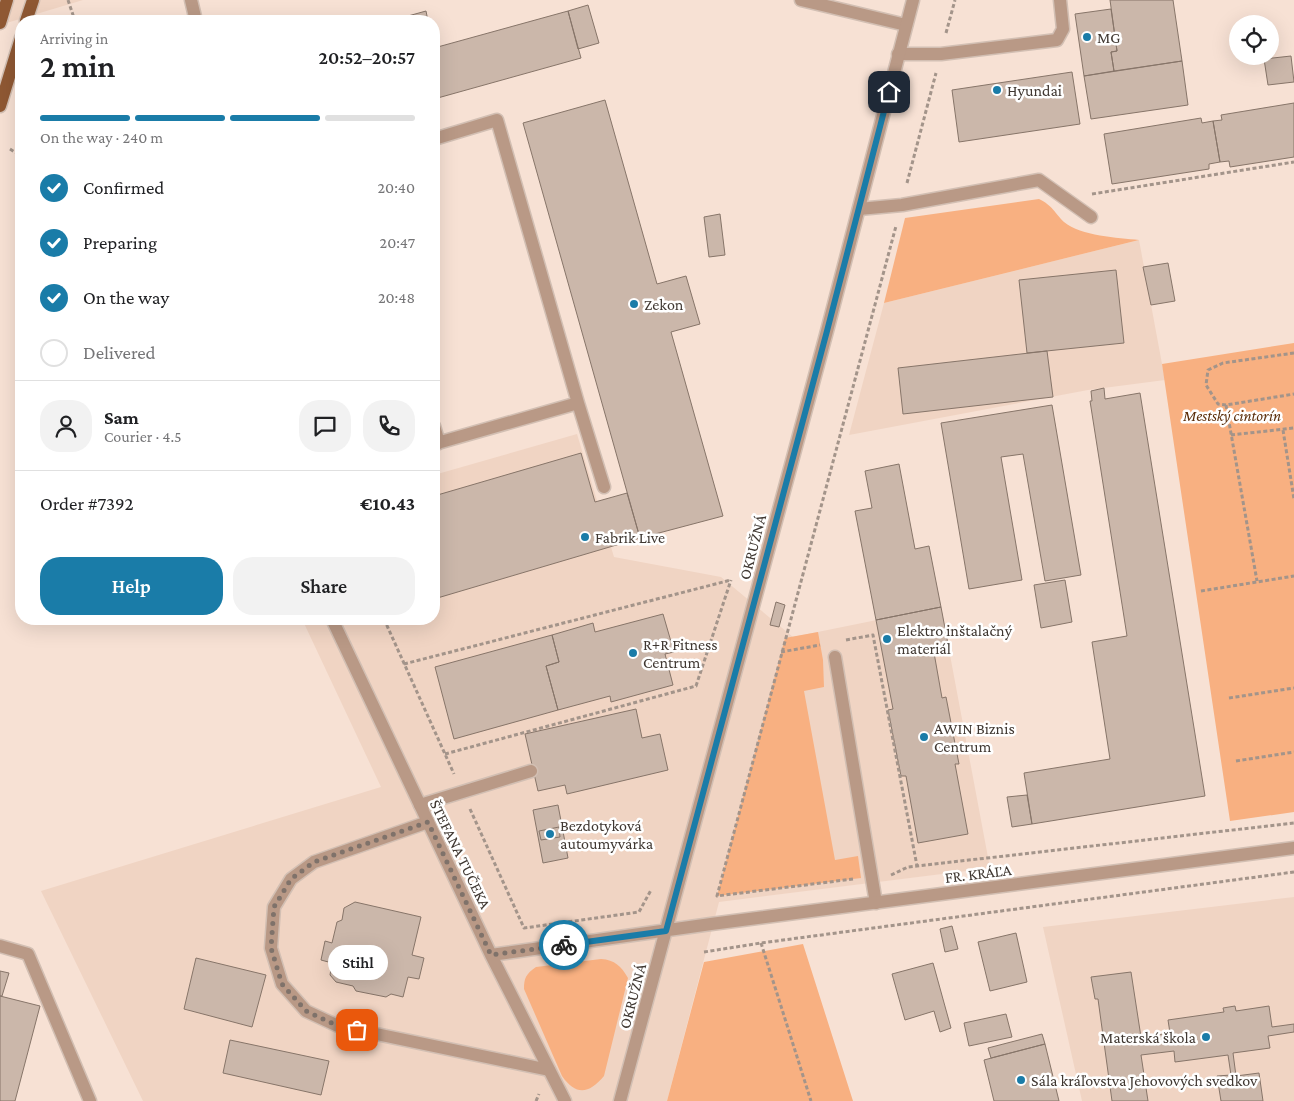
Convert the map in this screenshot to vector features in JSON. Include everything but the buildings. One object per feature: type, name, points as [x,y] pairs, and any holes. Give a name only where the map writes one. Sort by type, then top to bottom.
[{"type":"main road","points":[[0,23],[7,0]]},
{"type":"main road","points":[[28,15],[33,0]]},
{"type":"main road","points":[[0,106],[15,57]]},
{"type":"street","points":[[191,0],[195,15]]},
{"type":"street","points":[[801,0],[906,25]]},
{"type":"street","name":"OKRUŽNÁ","points":[[620,1101],[913,0]]},
{"type":"street","points":[[898,54],[941,54],[1057,40],[1064,29],[1060,0]]},
{"type":"street","points":[[440,137],[497,120],[604,487]]},
{"type":"street","points":[[859,208],[902,205],[1039,180],[1091,217]]},
{"type":"street","points":[[440,442],[578,403]]},
{"type":"street","name":"ŠTEFANA TUČEKA","points":[[335,625],[491,955],[565,1101]]},
{"type":"street","points":[[835,657],[876,903]]},
{"type":"street","points":[[420,805],[531,771]]},
{"type":"street","points":[[428,822],[314,862],[291,879],[274,907],[271,948],[282,984],[306,1011],[338,1026],[549,1070]]},
{"type":"street","name":"FR. KRÁĽA","points":[[491,955],[1294,848]]},
{"type":"street","points":[[0,946],[28,954],[90,1101]]},
{"type":"path","points":[[68,0],[73,15]]},
{"type":"path","points":[[955,0],[717,896],[891,875],[908,867],[1294,823]]},
{"type":"path","points":[[10,149],[15,152]]},
{"type":"path","points":[[1064,198],[1294,162]]},
{"type":"path","points":[[1294,353],[1223,363],[1208,370],[1206,385],[1218,404],[1226,405],[1294,394]]},
{"type":"path","points":[[1226,405],[1257,581]]},
{"type":"path","points":[[1231,435],[1294,428]]},
{"type":"path","points":[[1283,430],[1294,499]]},
{"type":"path","points":[[1201,591],[1294,576]]},
{"type":"path","points":[[404,664],[731,580],[696,686],[445,754]]},
{"type":"path","points":[[387,625],[524,928],[639,912],[651,890]]},
{"type":"path","points":[[838,642],[873,636],[917,866]]},
{"type":"path","points":[[781,652],[829,643]]},
{"type":"path","points":[[1229,698],[1294,688]]},
{"type":"path","points":[[1236,761],[1294,752]]},
{"type":"path","points":[[704,952],[1294,872]]},
{"type":"path","points":[[761,943],[811,1101]]},
{"type":"shaded area","points":[[0,0],[83,0],[33,15],[15,15],[15,20],[0,25]]},
{"type":"shaded area","points":[[1139,240],[1165,380],[1088,390],[849,435],[884,303]]},
{"type":"shaded area","points":[[577,434],[614,557],[721,577],[793,637],[941,607],[990,868],[719,902],[667,1101],[143,1101],[41,891],[381,787],[305,625],[440,625],[440,473]]},
{"type":"shaded area","points":[[1294,897],[1294,1101],[1082,1101],[1043,927]]},
{"type":"green space","points":[[1039,199],[1071,227],[1100,236],[1139,240],[884,303],[905,218]]},
{"type":"green space","name":"Mestský cintorín","points":[[1294,343],[1294,812],[1230,821],[1162,364]]},
{"type":"green space","points":[[818,632],[823,660],[824,687],[804,691],[835,860],[858,856],[861,878],[717,896],[785,638]]},
{"type":"green space","points":[[803,944],[853,1101],[667,1101],[704,962]]},
{"type":"green space","points":[[601,959],[617,964],[628,978],[604,1076],[588,1089],[577,1090],[562,1076],[524,989],[524,982],[526,976],[536,967]]},
{"type":"way so far","points":[[357,1030],[338,1026],[306,1011],[282,984],[271,948],[274,907],[291,879],[314,862],[428,822],[491,955],[564,945]]},
{"type":"place","name":"MG","points":[[1087,37]]},
{"type":"place","name":"Hyundai","points":[[997,90]]},
{"type":"place","name":"Zekon","points":[[634,304]]},
{"type":"place","name":"Fabrik Live","points":[[585,537]]},
{"type":"place","name":"Elektro inštalačný materiál","points":[[887,639]]},
{"type":"place","name":"R+R Fitness Centrum","points":[[633,653]]},
{"type":"place","name":"AWIN Biznis Centrum","points":[[924,737]]},
{"type":"place","name":"Bezdotyková autoumyvárka","points":[[550,834]]},
{"type":"place","name":"Stihl","points":[[357,1030]]},
{"type":"place","name":"Materská škola","points":[[1206,1037]]},
{"type":"place","name":"Sála kráľovstva Jehovových svedkov","points":[[1021,1080]]},
{"type":"route","points":[[564,945],[666,931],[889,92]]}]
